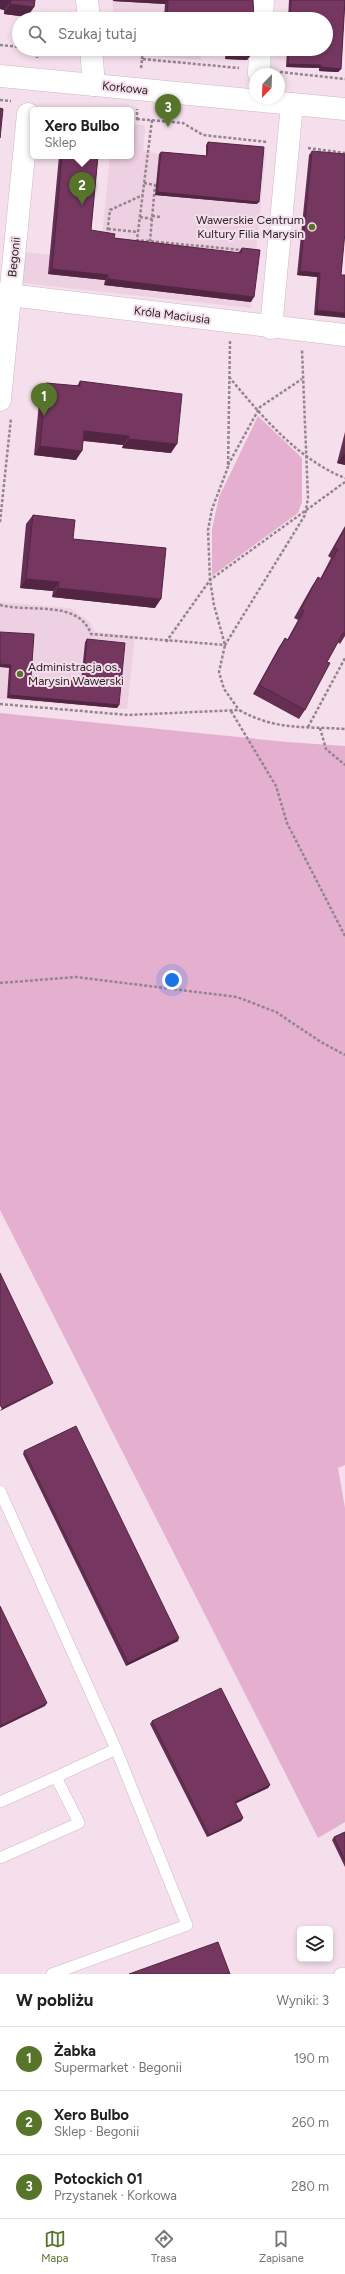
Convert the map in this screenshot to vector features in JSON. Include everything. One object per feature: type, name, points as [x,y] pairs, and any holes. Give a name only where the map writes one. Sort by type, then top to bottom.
[{"type":"street","points":[[88,0],[89,12]]},
{"type":"street","points":[[262,12],[263,0]]},
{"type":"street","points":[[92,56],[94,85]]},
{"type":"street","points":[[259,68],[260,56]]},
{"type":"street","name":"Korkowa","points":[[0,76],[249,98]]},
{"type":"street","name":"Korkowa","points":[[285,103],[345,109]]},
{"type":"street","points":[[271,328],[292,104]]},
{"type":"street","name":"Begonii","points":[[0,400],[5,294],[28,114]]},
{"type":"street","name":"Króla Maciusia","points":[[5,294],[271,328],[345,335]]},
{"type":"lane","points":[[0,1492],[116,1749],[187,1926],[52,1974]]},
{"type":"lane","points":[[0,1802],[116,1749]]},
{"type":"lane","points":[[0,1858],[79,1824],[56,1777]]},
{"type":"path","points":[[0,45],[12,46]]},
{"type":"path","points":[[137,119],[183,123],[203,135],[288,144],[345,153]]},
{"type":"path","points":[[152,120],[137,240],[244,251]]},
{"type":"path","points":[[144,183],[155,185],[150,241]]},
{"type":"path","points":[[107,236],[110,210],[143,194]]},
{"type":"path","points":[[140,217],[161,217]]},
{"type":"path","points":[[108,229],[138,232]]},
{"type":"path","points":[[303,331],[307,509],[303,519],[225,645],[219,672],[224,689],[239,710],[253,718],[278,726],[345,729]]},
{"type":"path","points":[[228,466],[230,339]]},
{"type":"path","points":[[229,377],[257,410],[306,458],[328,471],[345,478]]},
{"type":"path","points":[[225,645],[214,605],[210,580],[208,530],[212,509],[228,466],[257,410],[260,406],[303,379]]},
{"type":"path","points":[[166,642],[210,580],[345,482]]},
{"type":"path","points":[[0,605],[70,612],[87,624],[91,634],[166,642],[225,645]]},
{"type":"path","points":[[308,727],[345,658]]},
{"type":"path","points":[[0,704],[128,716],[239,710]]},
{"type":"path","points":[[230,710],[276,786],[287,823],[345,936]]},
{"type":"path","points":[[320,728],[326,749],[345,765]]},
{"type":"path","points":[[0,983],[76,977],[237,997],[276,1012],[321,1042],[345,1054]]},
{"type":"shaded area","points":[[112,0],[204,0],[203,12],[113,12]]},
{"type":"shaded area","points":[[153,56],[201,56],[201,60]]},
{"type":"shaded area","points":[[134,124],[144,125],[143,151],[205,159],[208,152],[206,145],[266,150],[251,308],[21,283],[24,252],[54,255],[102,237],[110,159],[134,159]]},
{"type":"shaded area","points":[[258,416],[302,458],[302,502],[298,513],[212,576],[212,529],[219,497]]},
{"type":"shaded area","points":[[0,602],[70,608],[90,622],[95,632],[135,636],[127,709],[0,699]]},
{"type":"shaded area","points":[[0,713],[287,742],[345,746],[345,1465],[338,1468],[345,1508],[345,1822],[318,1838],[0,1210]]},
{"type":"building","points":[[11,0],[35,0],[34,7],[10,4]]},
{"type":"building","points":[[168,0],[253,0],[254,12],[167,12]]},
{"type":"building","points":[[291,0],[345,0],[341,69],[321,67],[321,65],[288,64],[289,56],[333,56],[333,12],[290,12]]},
{"type":"building","points":[[0,108],[3,109],[0,138]]},
{"type":"building","points":[[208,142],[264,147],[259,202],[157,192],[161,152],[207,156]]},
{"type":"building","points":[[312,151],[345,154],[345,232],[341,275],[345,275],[345,313],[317,310],[320,273],[300,271]]},
{"type":"building","points":[[62,159],[98,159],[91,230],[115,234],[114,238],[241,253],[242,248],[260,250],[254,297],[108,279],[108,275],[52,269]]},
{"type":"building","points":[[80,381],[182,394],[177,444],[129,439],[129,436],[84,431],[82,451],[40,446],[46,383],[80,386]]},
{"type":"building","points":[[33,515],[75,520],[73,539],[166,548],[161,599],[58,588],[59,582],[26,579]]},
{"type":"building","points":[[345,528],[345,634],[343,633],[327,662],[330,663],[305,710],[259,685],[285,638],[288,640],[304,611],[301,609],[318,577],[321,579],[338,549],[334,548]]},
{"type":"building","points":[[0,632],[34,634],[31,677],[83,682],[87,639],[125,643],[119,705],[9,695],[11,665],[0,664]]},
{"type":"building","points":[[0,1273],[53,1383],[2,1408],[0,1405]]},
{"type":"building","points":[[76,1426],[179,1638],[128,1663],[24,1451]]},
{"type":"building","points":[[0,1606],[47,1703],[0,1726]]},
{"type":"building","points":[[221,1688],[270,1785],[235,1802],[243,1818],[209,1835],[152,1721]]},
{"type":"building","points":[[345,1832],[345,1861],[334,1837]]},
{"type":"building","points":[[218,1942],[230,1974],[129,1974]]},
{"type":"place","name":"Potockich 01","points":[[168,127]]},
{"type":"place","name":"Xero Bulbo","points":[[82,205]]},
{"type":"place","name":"Wawerskie Centrum Kultury Filia Marysin","points":[[312,227]]},
{"type":"place","name":"Żabka","points":[[44,416]]},
{"type":"place","name":"Administracja os. Marysin Wawerski","points":[[20,674]]}]
